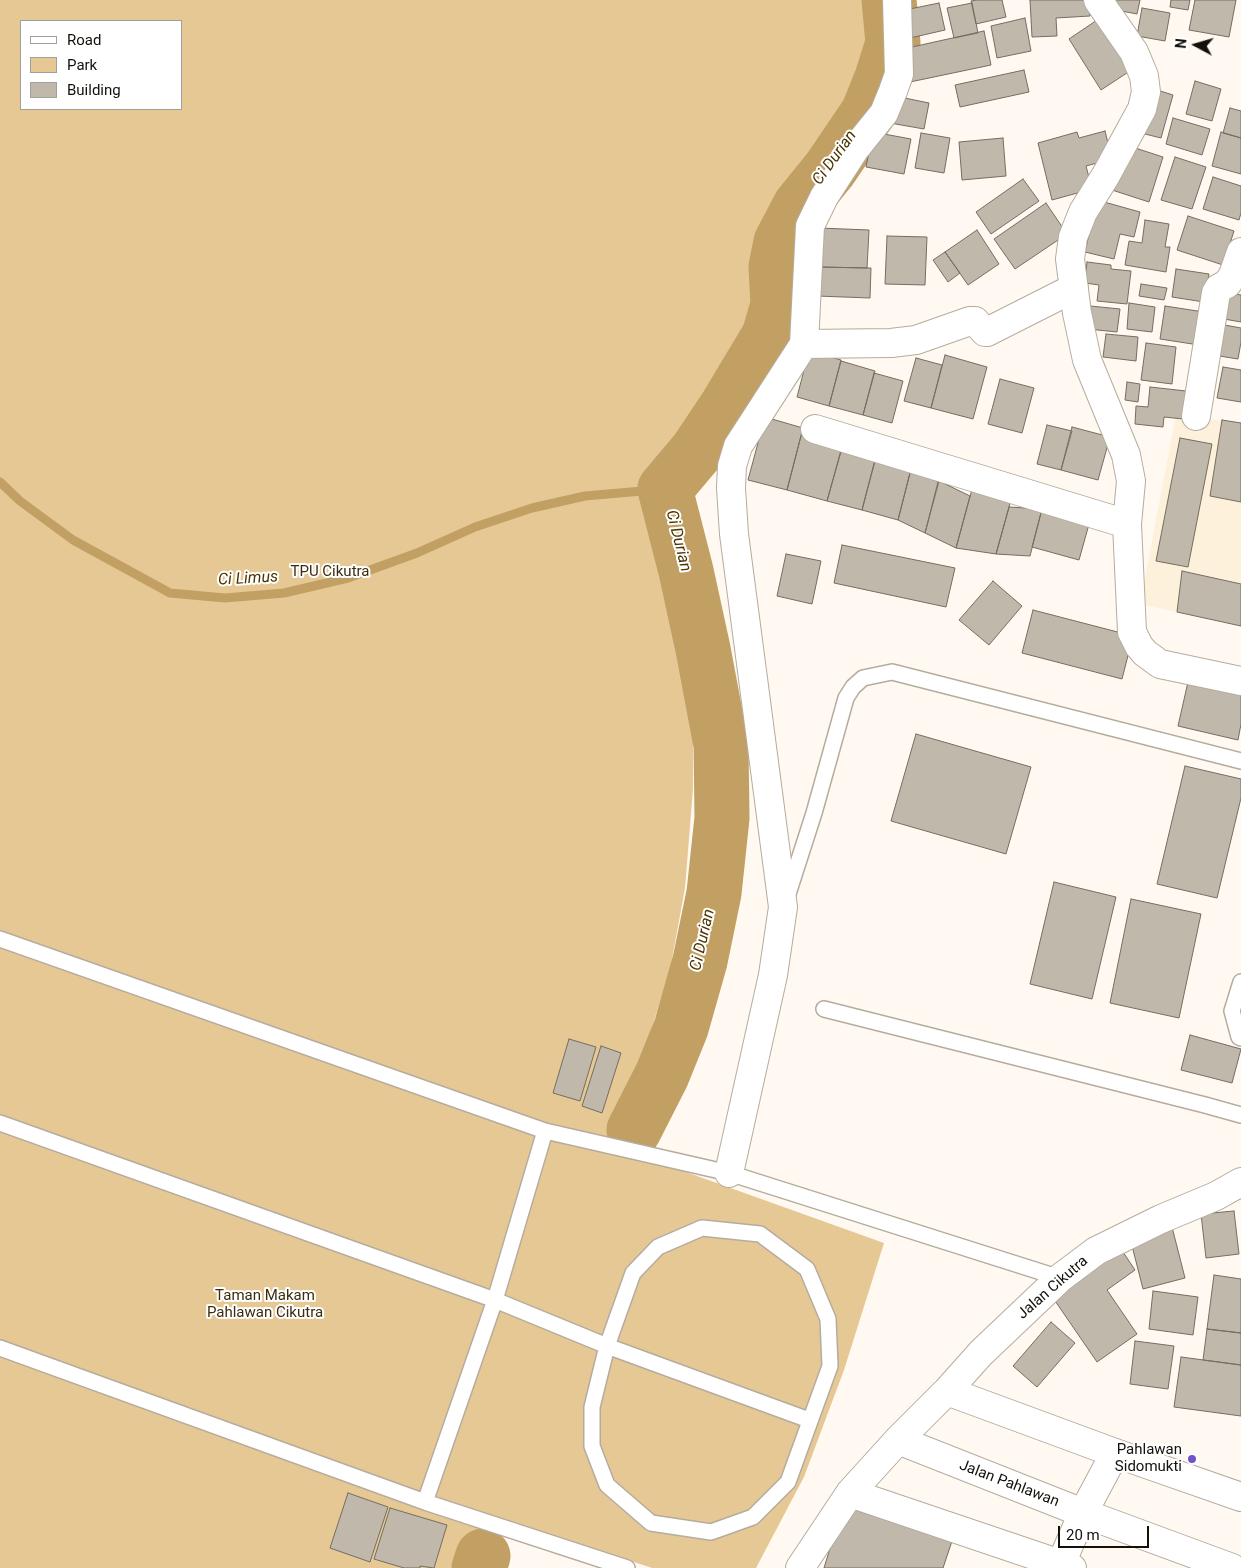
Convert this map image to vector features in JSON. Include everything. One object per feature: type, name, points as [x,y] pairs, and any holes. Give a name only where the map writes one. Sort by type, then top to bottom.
[{"type":"street","points":[[729,1173],[774,975],[783,907],[734,534],[731,488],[732,466],[738,446],[804,344],[810,226],[824,197],[855,148],[884,113],[893,91],[899,74],[897,0]]},
{"type":"street","points":[[1098,0],[1134,52],[1144,76],[1146,92],[1142,109],[1106,175],[1083,212],[1072,237],[1070,259],[1077,313],[1087,360],[1126,456],[1131,481],[1127,524],[1132,632],[1145,654],[1160,664],[1241,681]]},
{"type":"street","points":[[1196,416],[1216,293],[1219,288],[1227,284],[1233,275],[1241,252]]},
{"type":"street","points":[[804,344],[916,340],[970,321],[975,321],[987,332],[1074,288]]},
{"type":"street","points":[[815,429],[1127,524]]},
{"type":"street","name":"Jalan Cikutra","points":[[800,1568],[850,1493],[981,1354],[1060,1278],[1096,1251],[1161,1219],[1216,1196],[1241,1182]]},
{"type":"street","points":[[947,1391],[1241,1497]]},
{"type":"street","name":"Jalan Pahlawan","points":[[898,1440],[1083,1513],[1232,1568]]},
{"type":"street","points":[[850,1493],[1064,1567],[1083,1513],[1115,1453]]},
{"type":"lane","points":[[783,907],[812,821],[846,698],[853,687],[863,678],[892,672],[1241,761]]},
{"type":"lane","points":[[0,939],[545,1131],[729,1173],[1060,1278]]},
{"type":"lane","points":[[1241,982],[1232,1011],[1239,1037],[1241,1038]]},
{"type":"lane","points":[[824,1010],[1241,1115]]},
{"type":"lane","points":[[0,1123],[495,1300],[607,1346],[809,1420]]},
{"type":"lane","points":[[425,1502],[495,1300],[545,1131]]},
{"type":"lane","points":[[702,1228],[760,1234],[807,1269],[828,1320],[830,1366],[809,1420],[788,1482],[753,1517],[711,1532],[651,1523],[607,1484],[592,1446],[592,1407],[607,1346],[633,1273],[658,1247],[702,1228]]},
{"type":"lane","points":[[0,1348],[425,1502],[627,1568]]},
{"type":"shaded area","points":[[1176,415],[1241,423],[1241,626],[1140,604]]},
{"type":"green space","name":"TPU Cikutra","points":[[0,0],[878,0],[875,50],[860,93],[760,233],[752,250],[749,271],[756,289],[754,309],[706,394],[646,475],[665,553],[677,628],[693,705],[693,789],[685,888],[670,970],[651,1030],[630,1086],[605,1143],[884,1243],[844,1370],[804,1477],[756,1568],[652,1568],[485,1513],[462,1568],[0,1568]]},
{"type":"building","points":[[1002,0],[1006,17],[976,24],[971,1]]},
{"type":"building","points":[[1030,0],[1089,0],[1090,16],[1056,18],[1057,36],[1032,37]]},
{"type":"building","points":[[1113,0],[1140,0],[1137,14],[1111,9]]},
{"type":"building","points":[[1171,0],[1190,0],[1188,10],[1170,7]]},
{"type":"building","points":[[1195,0],[1236,0],[1229,37],[1189,30]]},
{"type":"building","points":[[939,3],[945,30],[906,39],[900,11]]},
{"type":"building","points":[[972,3],[978,33],[954,38],[947,8]]},
{"type":"building","points":[[1142,8],[1170,13],[1165,41],[1137,36]]},
{"type":"building","points":[[1103,16],[1136,67],[1101,90],[1069,39]]},
{"type":"building","points":[[1025,18],[1031,51],[997,58],[991,26]]},
{"type":"building","points":[[984,31],[991,65],[910,82],[903,49]]},
{"type":"building","points":[[1024,70],[1029,92],[960,107],[955,85]]},
{"type":"building","points":[[1195,81],[1221,89],[1212,121],[1186,114]]},
{"type":"building","points":[[1154,89],[1173,95],[1161,138],[1141,133]]},
{"type":"building","points":[[895,96],[929,103],[924,129],[890,123]]},
{"type":"building","points":[[1230,108],[1241,111],[1241,138],[1223,133]]},
{"type":"building","points":[[1173,118],[1210,129],[1202,155],[1166,144]]},
{"type":"building","points":[[1105,131],[1112,159],[1086,166],[1092,189],[1052,200],[1038,143],[1077,132],[1079,138]]},
{"type":"building","points":[[873,132],[911,139],[904,174],[866,167]]},
{"type":"building","points":[[1221,132],[1241,138],[1241,174],[1212,166]]},
{"type":"building","points":[[921,133],[950,138],[944,173],[915,168]]},
{"type":"building","points":[[1003,138],[1006,176],[962,180],[959,142]]},
{"type":"building","points":[[1126,145],[1163,157],[1149,202],[1112,190]]},
{"type":"building","points":[[1175,157],[1206,167],[1192,209],[1161,200]]},
{"type":"building","points":[[1213,177],[1241,186],[1241,213],[1239,220],[1203,209]]},
{"type":"building","points":[[1023,179],[1039,201],[991,234],[976,212]]},
{"type":"building","points":[[1097,200],[1140,212],[1134,237],[1120,234],[1114,259],[1085,252]]},
{"type":"building","points":[[1046,203],[1067,234],[1015,269],[994,239]]},
{"type":"building","points":[[1188,216],[1234,231],[1223,265],[1177,250]]},
{"type":"building","points":[[1145,220],[1169,224],[1165,247],[1170,247],[1166,272],[1125,265],[1129,241],[1142,243]]},
{"type":"building","points":[[819,228],[869,230],[867,268],[818,267]]},
{"type":"building","points":[[977,230],[999,264],[968,285],[945,252]]},
{"type":"building","points":[[887,236],[927,237],[925,285],[885,284]]},
{"type":"building","points":[[945,252],[960,273],[948,282],[933,260]]},
{"type":"building","points":[[1087,262],[1111,265],[1111,269],[1131,271],[1127,304],[1097,301],[1099,285],[1085,283]]},
{"type":"building","points":[[818,267],[871,268],[870,298],[817,296]]},
{"type":"building","points":[[1176,269],[1209,274],[1204,302],[1172,297]]},
{"type":"building","points":[[1141,284],[1167,288],[1164,300],[1139,296]]},
{"type":"building","points":[[1228,293],[1241,295],[1241,322],[1224,319]]},
{"type":"building","points":[[1129,303],[1155,307],[1152,332],[1127,329]]},
{"type":"building","points":[[1090,306],[1120,309],[1117,332],[1088,329]]},
{"type":"building","points":[[1165,306],[1204,312],[1199,345],[1160,339]]},
{"type":"building","points":[[1219,324],[1241,328],[1238,359],[1213,355]]},
{"type":"building","points":[[1106,334],[1138,337],[1136,361],[1103,357]]},
{"type":"building","points":[[1146,343],[1176,347],[1172,384],[1141,380]]},
{"type":"building","points":[[809,351],[841,360],[829,406],[797,397]]},
{"type":"building","points":[[945,355],[987,367],[973,419],[931,408]]},
{"type":"building","points":[[916,358],[942,365],[931,408],[904,401]]},
{"type":"building","points":[[841,361],[875,371],[863,415],[829,406]]},
{"type":"building","points":[[1223,367],[1241,370],[1241,402],[1217,398]]},
{"type":"building","points":[[874,373],[903,381],[892,423],[863,415]]},
{"type":"building","points":[[1000,379],[1034,388],[1022,433],[988,424]]},
{"type":"building","points":[[1127,382],[1140,384],[1138,402],[1125,400]]},
{"type":"building","points":[[1150,387],[1186,391],[1183,419],[1164,417],[1163,427],[1135,424],[1136,406],[1148,407]]},
{"type":"building","points":[[765,417],[803,428],[787,490],[748,480]]},
{"type":"building","points":[[1222,420],[1241,423],[1241,502],[1210,496]]},
{"type":"building","points":[[1047,425],[1072,431],[1061,470],[1037,464]]},
{"type":"building","points":[[1072,427],[1110,437],[1098,480],[1061,470]]},
{"type":"building","points":[[802,432],[843,443],[827,501],[787,490]]},
{"type":"building","points":[[1180,438],[1212,444],[1188,567],[1156,561]]},
{"type":"building","points":[[842,448],[876,457],[862,510],[827,501]]},
{"type":"building","points":[[877,452],[911,469],[898,520],[862,510]]},
{"type":"building","points":[[911,469],[938,482],[925,533],[898,520]]},
{"type":"building","points":[[939,481],[970,496],[956,548],[925,533]]},
{"type":"building","points":[[974,482],[1013,493],[996,554],[956,548]]},
{"type":"building","points":[[1009,507],[1042,509],[1030,556],[996,554]]},
{"type":"building","points":[[1042,509],[1091,517],[1079,560],[1032,547]]},
{"type":"building","points":[[842,545],[955,568],[946,607],[834,583]]},
{"type":"building","points":[[786,554],[821,561],[812,604],[777,596]]},
{"type":"building","points":[[1182,571],[1241,584],[1241,626],[1177,612]]},
{"type":"building","points":[[993,581],[1022,606],[989,645],[959,620]]},
{"type":"building","points":[[1033,610],[1133,636],[1122,679],[1022,653]]},
{"type":"building","points":[[1188,682],[1241,694],[1241,724],[1238,740],[1178,726]]},
{"type":"building","points":[[916,734],[1031,767],[1006,854],[891,821]]},
{"type":"building","points":[[1185,766],[1241,779],[1241,798],[1217,898],[1157,884]]},
{"type":"building","points":[[1054,882],[1116,897],[1092,999],[1030,984]]},
{"type":"building","points":[[1131,899],[1201,914],[1179,1018],[1110,1003]]},
{"type":"building","points":[[1190,1035],[1241,1049],[1232,1083],[1181,1070]]},
{"type":"building","points":[[569,1039],[596,1047],[580,1101],[553,1093]]},
{"type":"building","points":[[601,1046],[621,1053],[602,1113],[582,1106]]},
{"type":"building","points":[[1234,1211],[1239,1254],[1206,1258],[1201,1214]]},
{"type":"building","points":[[1172,1227],[1185,1278],[1143,1289],[1130,1238]]},
{"type":"building","points":[[1119,1246],[1135,1270],[1107,1290],[1137,1334],[1097,1362],[1051,1295]]},
{"type":"building","points":[[1214,1275],[1241,1279],[1241,1333],[1207,1329]]},
{"type":"building","points":[[1153,1291],[1198,1297],[1193,1335],[1149,1329]]},
{"type":"building","points":[[1051,1322],[1075,1343],[1037,1387],[1013,1366]]},
{"type":"building","points":[[1207,1329],[1241,1333],[1241,1365],[1203,1360]]},
{"type":"building","points":[[1135,1341],[1174,1346],[1168,1389],[1130,1384]]},
{"type":"building","points":[[1181,1357],[1241,1365],[1241,1416],[1174,1407]]},
{"type":"building","points":[[348,1493],[388,1507],[370,1562],[330,1548]]},
{"type":"building","points":[[843,1506],[952,1541],[943,1568],[824,1568]]},
{"type":"building","points":[[390,1508],[447,1525],[434,1568],[420,1566],[420,1568],[404,1568],[374,1559]]},
{"type":"waterway","name":"Ci Durian","points":[[634,1130],[662,1075],[681,1028],[700,961],[714,893],[722,818],[721,745],[686,571],[665,489],[697,451],[727,406],[769,336],[778,305],[776,267],[781,242],[800,206],[830,169],[868,113],[893,43],[889,0]]},
{"type":"waterway","name":"Ci Limus","points":[[0,482],[20,501],[73,540],[170,593],[225,598],[284,593],[348,578],[417,553],[475,527],[532,508],[585,496],[665,489]]},
{"type":"waterway","name":"Ci Durian","points":[[479,1568],[483,1556]]},
{"type":"place","name":"Pahlawan Sidomukti","points":[[1192,1459]]},
{"type":"park label","name":"Taman Makam Pahlawan Cikutra","points":[[265,1304]]}]
